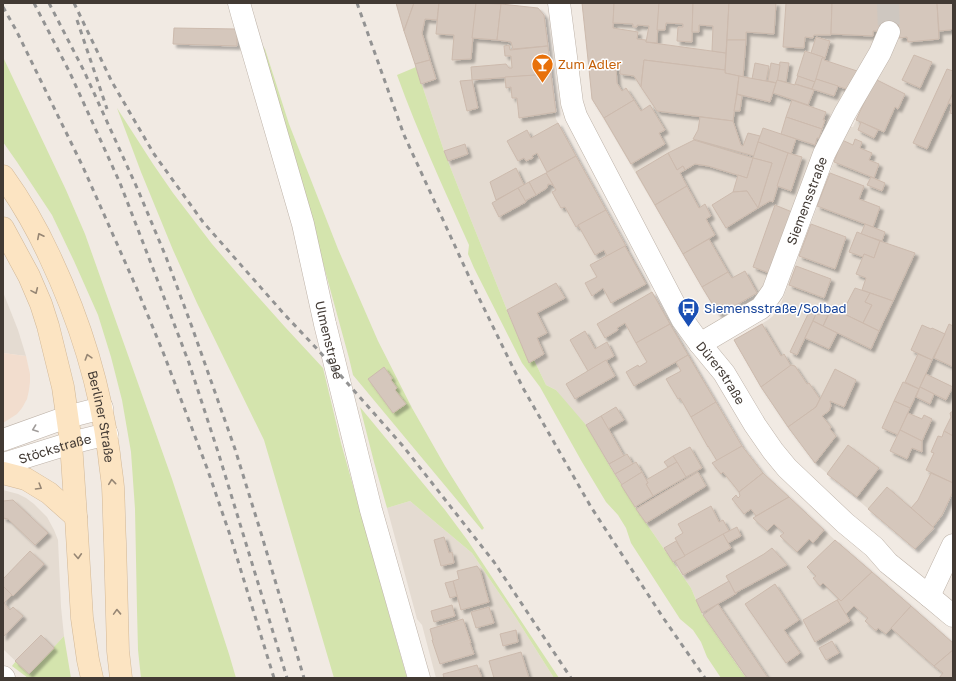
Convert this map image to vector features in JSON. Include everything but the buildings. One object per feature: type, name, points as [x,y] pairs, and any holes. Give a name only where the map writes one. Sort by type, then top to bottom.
[{"type":"main road","name":"Berliner Straße","points":[[3,176],[27,213],[63,283],[81,331],[102,408],[113,486],[118,651],[121,678]]},
{"type":"main road","points":[[3,228],[29,276],[41,304],[60,373],[71,443],[82,618],[92,678]]},
{"type":"main road","points":[[3,473],[26,479],[43,489],[76,517]]},
{"type":"street","name":"Ulmenstraße","points":[[239,3],[303,224],[325,324],[371,510],[419,678]]},
{"type":"street","name":"Dürerstraße","points":[[558,3],[572,102],[576,116],[682,319],[724,373],[755,425],[787,468],[845,523],[874,547],[888,563],[953,616]]},
{"type":"street","name":"Siemensstraße","points":[[700,344],[761,308],[773,291],[824,154],[844,113],[880,53],[888,32]]},
{"type":"street","name":"Stöckstraße","points":[[3,440],[67,417],[102,408]]},
{"type":"street","name":"Stöckstraße","points":[[3,464],[106,434]]},
{"type":"street","points":[[929,596],[953,545]]},
{"type":"shaded area","points":[[396,3],[487,3],[538,8],[544,15],[556,119],[639,269],[742,446],[763,473],[835,540],[953,643],[953,678],[746,678],[702,614],[691,588],[635,507],[609,465],[556,390],[546,385],[534,360],[529,363],[444,151]]},
{"type":"shaded area","points":[[582,3],[953,3],[953,492],[934,528],[915,549],[815,463],[761,387],[734,340],[768,320],[780,306],[842,140],[848,126],[853,127],[875,79],[878,38],[822,129],[770,273],[762,288],[757,293],[719,315],[592,99]]},
{"type":"shaded area","points":[[3,292],[18,330],[26,356],[3,353]]},
{"type":"shaded area","points":[[3,353],[26,356],[30,374],[30,382],[27,399],[22,408],[17,414],[3,423]]},
{"type":"shaded area","points":[[3,490],[18,494],[34,504],[47,517],[58,540],[64,636],[29,674],[3,649]]},
{"type":"shaded area","points":[[410,501],[472,553],[554,678],[436,678],[422,625],[417,619],[387,508]]},
{"type":"green space","points":[[259,41],[265,49],[289,124],[338,249],[378,341],[412,408],[445,466],[484,528],[482,530],[353,375],[309,212]]},
{"type":"green space","points":[[3,57],[66,190],[85,234],[172,479],[236,678],[141,678],[138,650],[135,509],[131,452],[122,400],[98,315],[74,261],[52,215],[3,142]]},
{"type":"green space","points":[[416,67],[444,151],[507,311],[529,362],[534,360],[546,385],[556,390],[586,425],[635,507],[691,588],[702,614],[746,678],[721,678],[707,657],[701,642],[693,630],[680,619],[631,543],[626,528],[618,515],[606,502],[540,387],[522,363],[474,268],[468,254],[469,245],[422,140],[397,75]]},
{"type":"green space","points":[[117,108],[173,193],[212,244],[323,368],[341,443],[407,678],[334,678],[264,440],[197,303],[173,250]]},
{"type":"green space","points":[[360,407],[445,510],[468,541],[559,678],[554,678],[472,553],[410,501],[387,508]]},
{"type":"green space","points":[[64,636],[71,678],[28,678],[12,666],[16,661],[29,674]]},
{"type":"tunnel","points":[[888,3],[889,32]]},
{"type":"railway","points":[[34,3],[70,73],[120,183],[189,363],[219,455],[287,678]]},
{"type":"railway","points":[[49,3],[84,71],[138,190],[166,257],[235,449],[304,678]]},
{"type":"railway","points":[[74,3],[112,82],[154,154],[203,222],[403,446],[494,562],[571,678]]},
{"type":"railway","points":[[357,3],[404,135],[477,294],[523,388],[591,507],[664,619],[705,678]]},
{"type":"railway","points":[[3,7],[16,30],[83,167],[163,352],[207,468],[230,535],[274,678]]},
{"type":"railway","points":[[77,20],[107,109]]},
{"type":"place","name":"Zum Adler","points":[[543,84]]},
{"type":"place","name":"Siemensstraße/Solbad","points":[[689,328]]}]
